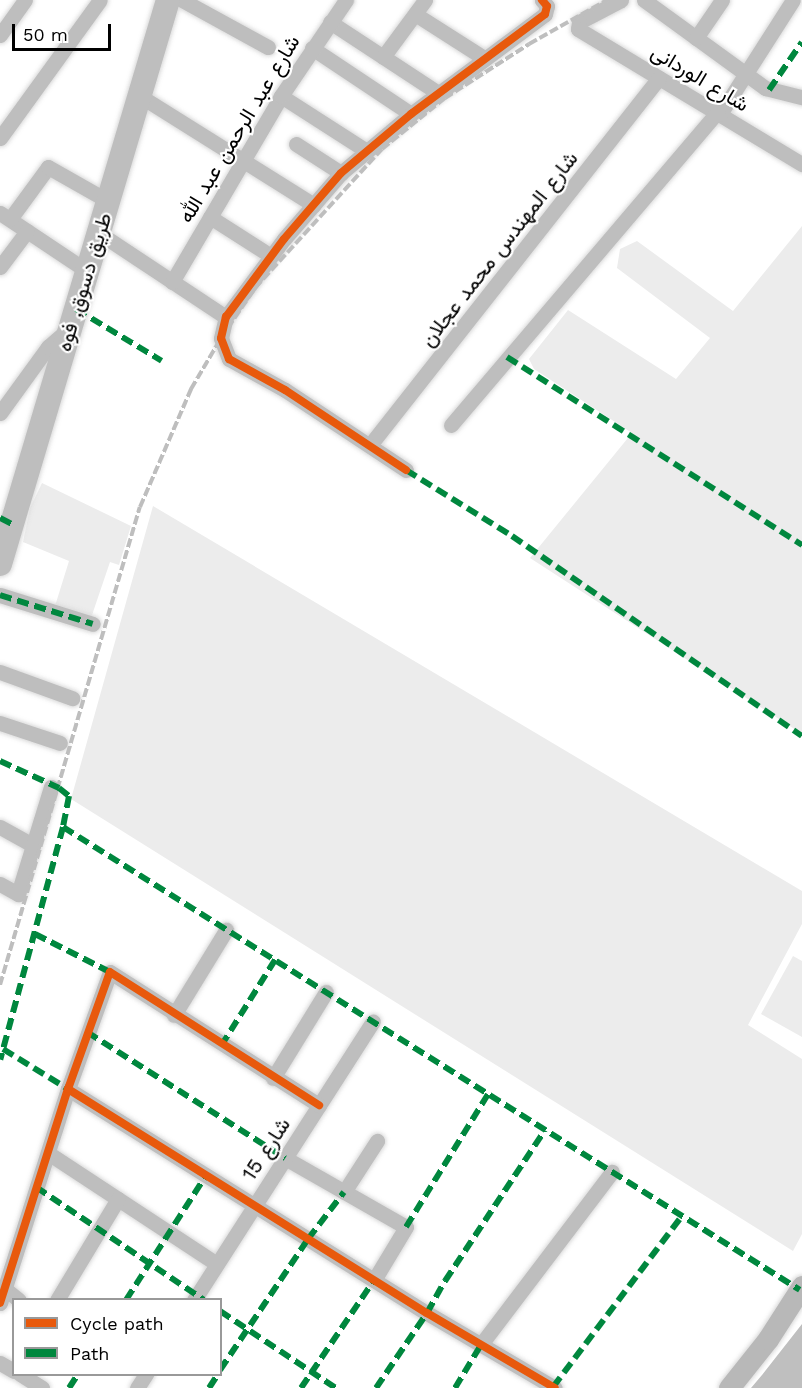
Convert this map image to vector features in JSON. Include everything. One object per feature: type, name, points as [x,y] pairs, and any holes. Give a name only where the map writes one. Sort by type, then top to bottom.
[{"type":"main road","name":"طريق دسوق, فوه","points":[[0,564],[168,2]]},
{"type":"main road","points":[[729,1388],[768,1339],[802,1286]]},
{"type":"street","points":[[0,35],[25,0]]},
{"type":"street","points":[[0,138],[100,0]]},
{"type":"street","name":"شارع عبد الرحمن عبد الله","points":[[172,282],[281,96],[346,0]]},
{"type":"street","points":[[383,57],[425,0]]},
{"type":"street","points":[[406,470],[259,374],[229,359],[221,338],[226,317],[271,256],[341,173],[365,150],[411,114],[545,14],[547,6],[542,0]]},
{"type":"street","name":"شارع الوردانى","points":[[621,0],[579,22],[577,27],[802,164]]},
{"type":"street","points":[[644,0],[769,90],[802,97]]},
{"type":"street","points":[[696,38],[722,0]]},
{"type":"street","points":[[168,2],[268,47]]},
{"type":"street","points":[[451,425],[718,113],[746,73],[787,2]]},
{"type":"street","points":[[415,14],[484,58]]},
{"type":"street","points":[[330,22],[438,93]]},
{"type":"street","points":[[312,48],[411,114]]},
{"type":"street","name":"شارع المهندس محمد عجلان","points":[[370,445],[659,78]]},
{"type":"street","points":[[140,96],[314,205]]},
{"type":"street","points":[[281,96],[365,150]]},
{"type":"street","points":[[296,144],[341,173]]},
{"type":"street","points":[[87,271],[5,216],[48,167],[108,201]]},
{"type":"street","points":[[210,217],[271,256]]},
{"type":"street","points":[[0,267],[27,231]]},
{"type":"street","points":[[99,233],[226,317]]},
{"type":"street","points":[[2,407],[48,348],[70,328]]},
{"type":"street","points":[[0,595],[93,624]]},
{"type":"street","points":[[0,672],[72,698]]},
{"type":"street","points":[[0,723],[60,743]]},
{"type":"street","points":[[0,884],[18,894],[51,787]]},
{"type":"street","points":[[0,827],[33,845]]},
{"type":"street","points":[[174,1015],[226,930]]},
{"type":"street","points":[[2,1296],[68,1089],[110,972],[319,1106]]},
{"type":"street","points":[[273,1078],[326,992]]},
{"type":"street","name":"شارع 15","points":[[195,1298],[373,1021]]},
{"type":"street","points":[[68,1089],[375,1280],[555,1388]]},
{"type":"street","points":[[344,1192],[377,1141]]},
{"type":"street","points":[[48,1153],[217,1264]]},
{"type":"street","points":[[285,1158],[406,1227],[375,1280]]},
{"type":"street","points":[[482,1344],[612,1172]]},
{"type":"street","points":[[58,1298],[118,1199]]},
{"type":"street","points":[[23,1376],[42,1388]]},
{"type":"shaded area","points":[[802,226],[802,734],[530,558],[632,433],[534,369],[529,359],[568,310],[676,379],[710,338],[617,268],[620,249],[637,241],[733,311]]},
{"type":"shaded area","points":[[42,483],[131,526],[119,565],[110,562],[91,618],[55,606],[69,561],[23,542],[30,508]]},
{"type":"shaded area","points":[[153,506],[802,891],[802,924],[748,1025],[802,1059],[802,1234],[793,1251],[71,799]]},
{"type":"shaded area","points":[[793,956],[802,961],[802,1037],[761,1014]]},
{"type":"shaded area","points":[[802,1324],[802,1388],[751,1388],[762,1375]]},
{"type":"railway","points":[[0,985],[140,507],[191,389],[221,338],[255,288],[382,149],[445,98],[529,44],[607,0]]},
{"type":"marked path","points":[[769,90],[802,42]]},
{"type":"marked path","points":[[76,309],[162,361]]},
{"type":"marked path","points":[[507,357],[802,545]]},
{"type":"marked path","points":[[406,470],[512,536],[802,736]]},
{"type":"marked path","points":[[0,518],[12,524]]},
{"type":"marked path","points":[[0,595],[93,624]]},
{"type":"marked path","points":[[0,761],[59,788],[69,796],[63,827],[0,1060]]},
{"type":"marked path","points":[[63,827],[800,1290]]},
{"type":"marked path","points":[[35,934],[110,972]]},
{"type":"marked path","points":[[221,1046],[275,960]]},
{"type":"marked path","points":[[87,1032],[285,1158]]},
{"type":"marked path","points":[[3,1049],[68,1089]]},
{"type":"marked path","points":[[406,1227],[488,1094]]},
{"type":"marked path","points":[[376,1388],[545,1130]]},
{"type":"marked path","points":[[127,1298],[207,1174]]},
{"type":"marked path","points":[[36,1187],[201,1298]]},
{"type":"marked path","points":[[222,1367],[308,1239],[344,1192]]},
{"type":"marked path","points":[[553,1387],[682,1216]]},
{"type":"marked path","points":[[301,1388],[374,1280]]},
{"type":"marked path","points":[[222,1312],[336,1388]]},
{"type":"marked path","points":[[455,1388],[482,1343]]},
{"type":"marked path","points":[[69,1388],[77,1376]]},
{"type":"marked path","points":[[209,1388],[217,1376]]},
{"type":"cycle path","points":[[406,470],[285,390],[229,359],[221,338],[226,317],[284,239],[341,173],[411,114],[545,14],[547,6],[542,0]]},
{"type":"cycle path","points":[[0,1303],[68,1089],[110,972],[319,1105]]},
{"type":"cycle path","points":[[68,1089],[427,1313],[555,1388]]}]
